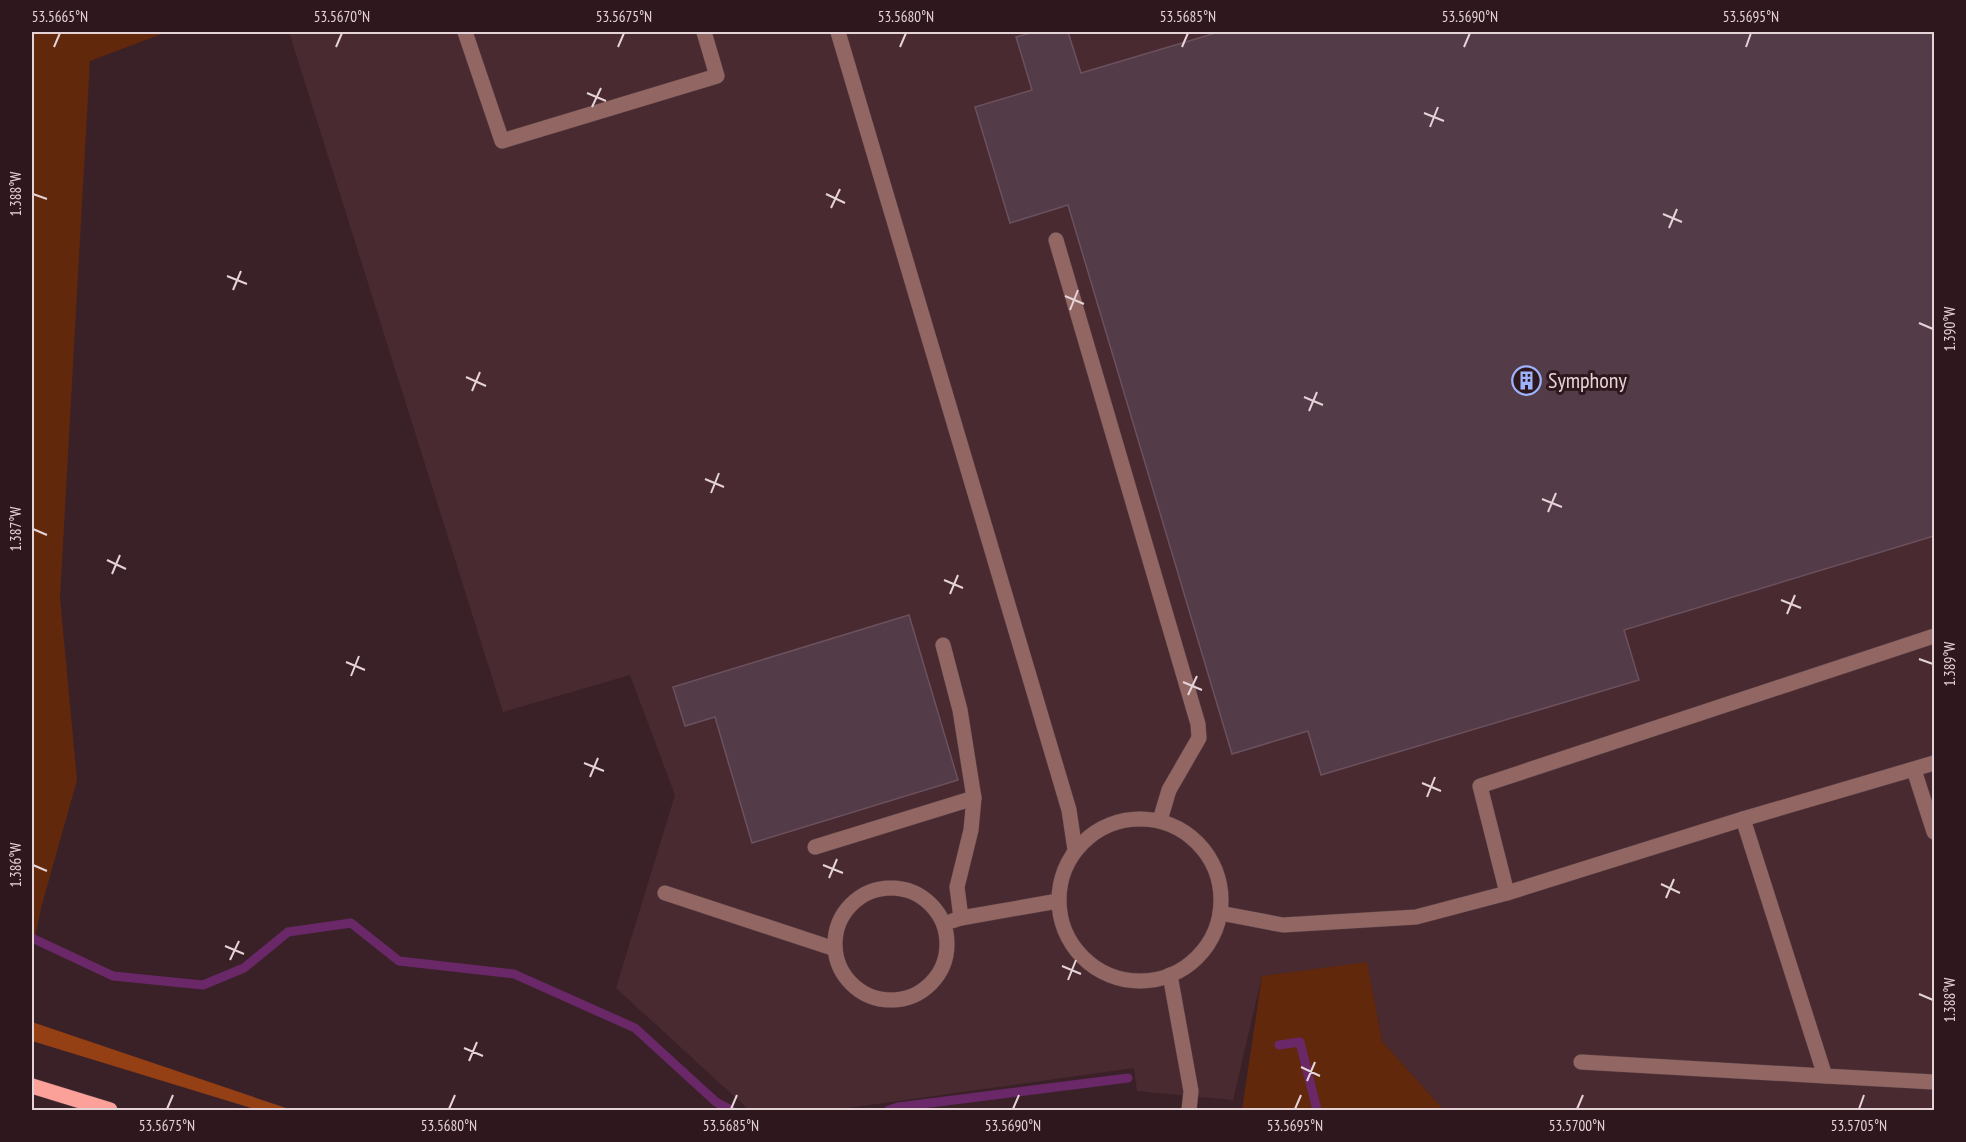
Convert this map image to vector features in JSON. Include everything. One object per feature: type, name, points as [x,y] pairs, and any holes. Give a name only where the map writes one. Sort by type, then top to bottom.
[{"type":"main road","points":[[32,1086],[110,1110]]},
{"type":"street","points":[[465,32],[502,141],[717,76],[704,32]]},
{"type":"street","points":[[838,32],[1069,810],[1075,850]]},
{"type":"street","points":[[1056,240],[1198,724],[1199,738],[1169,790],[1160,820]]},
{"type":"street","points":[[1507,893],[1480,786],[1935,636]]},
{"type":"street","points":[[943,645],[960,710],[974,798],[971,830],[957,887],[962,918]]},
{"type":"street","points":[[1220,913],[1283,925],[1416,917],[1507,893],[1743,819],[1935,763]]},
{"type":"street","points":[[1914,770],[1935,832]]},
{"type":"street","points":[[815,846],[974,798]]},
{"type":"street","points":[[1136,818],[1160,820],[1187,833],[1208,855],[1219,883],[1220,913],[1211,939],[1194,961],[1170,975],[1144,981],[1118,979],[1095,968],[1075,950],[1063,927],[1058,901],[1062,874],[1075,850],[1092,834],[1113,823],[1136,818]]},
{"type":"street","points":[[1743,819],[1825,1076]]},
{"type":"street","points":[[899,888],[918,895],[934,907],[944,924],[948,941],[939,974],[927,987],[912,996],[896,1000],[878,999],[862,992],[849,981],[840,966],[836,949],[838,929],[846,911],[861,897],[879,889],[899,888]]},
{"type":"street","points":[[665,893],[836,949]]},
{"type":"street","points":[[944,924],[962,918],[1058,901]]},
{"type":"street","points":[[1170,975],[1191,1091],[1189,1110]]},
{"type":"street","points":[[1581,1062],[1935,1082]]},
{"type":"shaded area","points":[[32,32],[167,32],[90,61],[60,598],[77,780],[41,908],[32,953]]},
{"type":"shaded area","points":[[289,32],[1934,32],[1934,1110],[1444,1110],[1382,1041],[1367,963],[1262,976],[1233,1100],[1137,1091],[1134,1068],[833,1110],[749,1110],[616,988],[675,795],[630,675],[503,712]]},
{"type":"shaded area","points":[[1367,962],[1382,1041],[1444,1110],[1242,1110],[1262,976]]},
{"type":"shaded area","points":[[32,1022],[292,1110],[258,1110],[32,1041]]},
{"type":"building","name":"Symphony","points":[[1034,32],[1068,32],[1081,73],[1219,32],[1934,32],[1934,536],[1624,630],[1639,680],[1321,775],[1308,731],[1232,754],[1068,205],[1010,223],[975,107],[1032,90],[1016,37]]},
{"type":"building","points":[[909,615],[958,780],[752,843],[715,717],[685,726],[673,687]]},
{"type":"waterway","points":[[32,938],[113,976],[203,985],[244,968],[288,932],[351,923],[399,961],[514,974],[635,1028],[716,1102],[731,1110]]},
{"type":"waterway","points":[[1279,1045],[1300,1042],[1317,1110]]},
{"type":"waterway","points":[[889,1110],[1128,1078]]},
{"type":"place","name":"Symphony","points":[[1527,380]]}]
